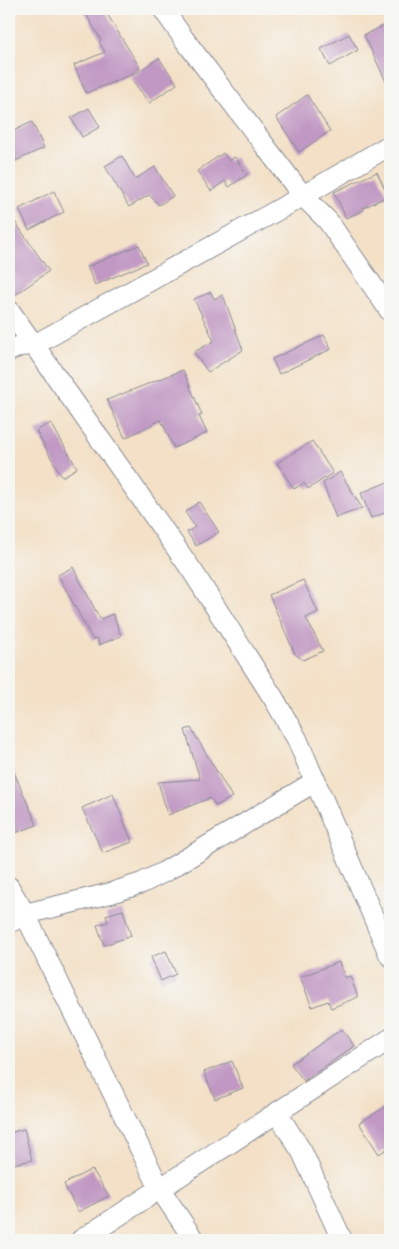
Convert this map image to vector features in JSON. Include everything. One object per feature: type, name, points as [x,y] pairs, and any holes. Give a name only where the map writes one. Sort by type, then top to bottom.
[{"type":"street","points":[[163,9],[302,196],[328,221],[390,311]]},
{"type":"street","points":[[9,351],[20,346],[34,345],[390,146]]},
{"type":"street","points":[[9,310],[193,572],[283,715],[297,739],[316,781],[390,956]]},
{"type":"street","points":[[17,919],[142,883],[164,872],[316,781]]},
{"type":"street","points":[[9,887],[17,919],[160,1189],[194,1240]]},
{"type":"street","points":[[81,1240],[390,1039]]},
{"type":"street","points":[[277,1113],[302,1152],[342,1240]]},
{"type":"building","points":[[83,9],[104,9],[140,68],[128,76],[86,93],[74,65],[105,52],[99,42],[101,40]]},
{"type":"building","points":[[390,23],[390,90],[364,35]]},
{"type":"building","points":[[349,34],[358,50],[330,66],[321,49]]},
{"type":"building","points":[[159,58],[177,84],[149,103],[130,77]]},
{"type":"building","points":[[307,95],[330,131],[299,152],[276,117]]},
{"type":"building","points":[[89,108],[100,127],[82,137],[71,118]]},
{"type":"building","points":[[32,122],[44,148],[9,164],[9,133]]},
{"type":"building","points":[[223,153],[229,161],[235,157],[247,175],[229,187],[225,181],[211,191],[197,171]]},
{"type":"building","points":[[122,156],[135,179],[155,167],[173,196],[159,205],[149,195],[129,207],[105,166]]},
{"type":"building","points":[[377,172],[388,196],[346,218],[334,192]]},
{"type":"building","points":[[54,191],[64,212],[29,230],[19,209]]},
{"type":"building","points":[[9,213],[49,271],[15,295],[9,285]]},
{"type":"building","points":[[139,245],[147,263],[95,285],[87,267]]},
{"type":"building","points":[[211,292],[214,299],[223,295],[243,350],[208,372],[194,352],[214,341],[194,299]]},
{"type":"building","points":[[324,335],[331,349],[279,374],[272,359]]},
{"type":"building","points":[[183,370],[202,415],[199,416],[207,433],[174,448],[161,420],[125,438],[107,400]]},
{"type":"building","points":[[51,423],[77,468],[62,477],[36,431]]},
{"type":"building","points":[[312,441],[333,473],[308,489],[304,483],[294,489],[277,463]]},
{"type":"building","points":[[340,472],[362,508],[336,518],[323,483]]},
{"type":"building","points":[[390,481],[390,511],[371,518],[361,493]]},
{"type":"building","points":[[199,502],[219,532],[196,546],[187,532],[195,527],[185,512]]},
{"type":"building","points":[[73,567],[100,619],[113,614],[121,636],[99,645],[97,638],[93,640],[58,575]]},
{"type":"building","points":[[303,580],[318,612],[306,618],[323,651],[303,660],[295,654],[269,595]]},
{"type":"building","points":[[191,728],[232,797],[216,806],[210,798],[168,815],[158,782],[200,779],[185,730]]},
{"type":"building","points":[[9,761],[37,825],[15,833],[9,818]]},
{"type":"building","points":[[113,794],[132,842],[103,853],[82,808]]},
{"type":"building","points":[[123,910],[131,936],[104,945],[97,925],[108,922],[106,915]]},
{"type":"building","points":[[166,951],[176,974],[161,981],[151,957]]},
{"type":"building","points":[[339,962],[345,978],[350,976],[358,997],[331,1008],[328,1001],[312,1007],[300,977]]},
{"type":"building","points":[[342,1029],[354,1046],[304,1081],[291,1064]]},
{"type":"building","points":[[232,1061],[243,1088],[215,1099],[204,1072]]},
{"type":"building","points":[[390,1104],[390,1147],[379,1154],[359,1123]]},
{"type":"building","points":[[24,1129],[32,1160],[9,1165],[9,1133]]},
{"type":"building","points":[[92,1169],[109,1196],[78,1212],[64,1184]]}]
